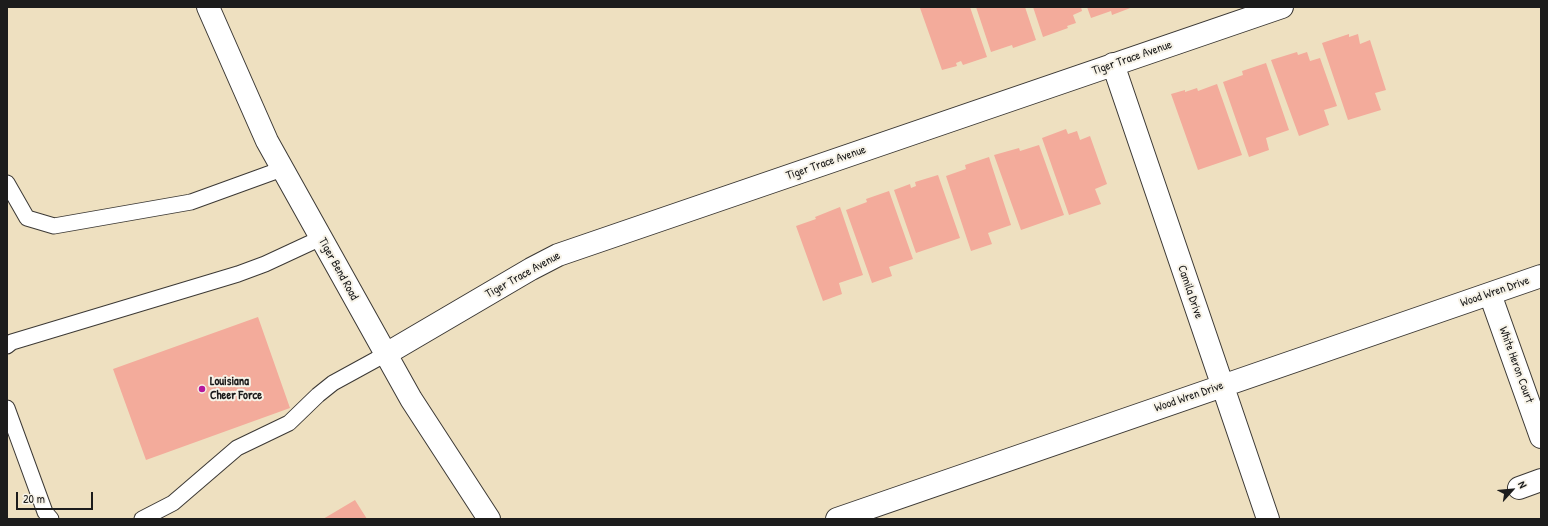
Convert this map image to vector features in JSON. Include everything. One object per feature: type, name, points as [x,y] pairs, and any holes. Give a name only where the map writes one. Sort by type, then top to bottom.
[{"type":"street","name":"Tiger Bend Road","points":[[208,7],[267,141],[411,399],[489,519]]},
{"type":"street","name":"Tiger Trace Avenue","points":[[386,354],[531,269],[558,255],[1282,7]]},
{"type":"street","name":"Camila Drive","points":[[1113,64],[1268,519]]},
{"type":"street","name":"Wood Wren Drive","points":[[837,519],[1541,276]]},
{"type":"street","name":"White Heron Court","points":[[1490,294],[1541,437]]},
{"type":"street","points":[[1519,488],[1541,480]]},
{"type":"lane","points":[[7,183],[27,218],[54,226],[191,202],[282,168]]},
{"type":"lane","points":[[7,346],[12,342],[238,274],[265,264],[321,238]]},
{"type":"lane","points":[[142,519],[173,503],[237,448],[289,423],[318,395],[333,383],[386,354]]},
{"type":"lane","points":[[7,408],[45,512],[51,519]]},
{"type":"building","points":[[970,7],[987,57],[963,65],[961,61],[956,63],[957,66],[942,70],[920,8]]},
{"type":"building","points":[[976,7],[1025,7],[1036,40],[1013,48],[1012,45],[991,52]]},
{"type":"building","points":[[1033,7],[1081,7],[1082,11],[1073,15],[1076,23],[1067,26],[1068,28],[1043,37]]},
{"type":"building","points":[[1087,7],[1133,7],[1112,15],[1111,11],[1091,18]]},
{"type":"building","points":[[1349,34],[1349,37],[1358,34],[1360,44],[1370,40],[1386,90],[1375,93],[1381,110],[1348,120],[1322,43]]},
{"type":"building","points":[[1297,52],[1298,55],[1307,52],[1310,61],[1320,58],[1337,106],[1324,110],[1329,125],[1299,136],[1271,60]]},
{"type":"building","points":[[1266,63],[1289,130],[1266,138],[1269,150],[1249,157],[1223,82],[1243,75],[1242,71]]},
{"type":"building","points":[[1217,84],[1242,155],[1198,170],[1171,94],[1197,88],[1198,91]]},
{"type":"building","points":[[1066,129],[1068,134],[1077,131],[1080,140],[1090,136],[1107,184],[1095,189],[1101,204],[1069,215],[1042,138]]},
{"type":"building","points":[[1039,145],[1064,215],[1021,230],[994,155],[1019,148],[1020,151]]},
{"type":"building","points":[[989,157],[1011,225],[988,233],[992,244],[971,251],[946,176],[966,169],[965,165]]},
{"type":"building","points":[[938,175],[960,238],[916,253],[894,190],[910,184],[911,188],[916,186],[915,182]]},
{"type":"building","points":[[889,191],[913,259],[889,267],[892,276],[872,283],[846,210],[867,202],[866,199]]},
{"type":"building","points":[[840,207],[863,275],[839,283],[842,294],[823,301],[796,226],[816,219],[815,217]]},
{"type":"building","name":"Louisiana Cheer Force","points":[[258,317],[290,408],[146,460],[113,369]]},
{"type":"building","points":[[355,500],[367,519],[323,519]]},
{"type":"place","name":"Louisiana Cheer Force","points":[[202,389]]}]
